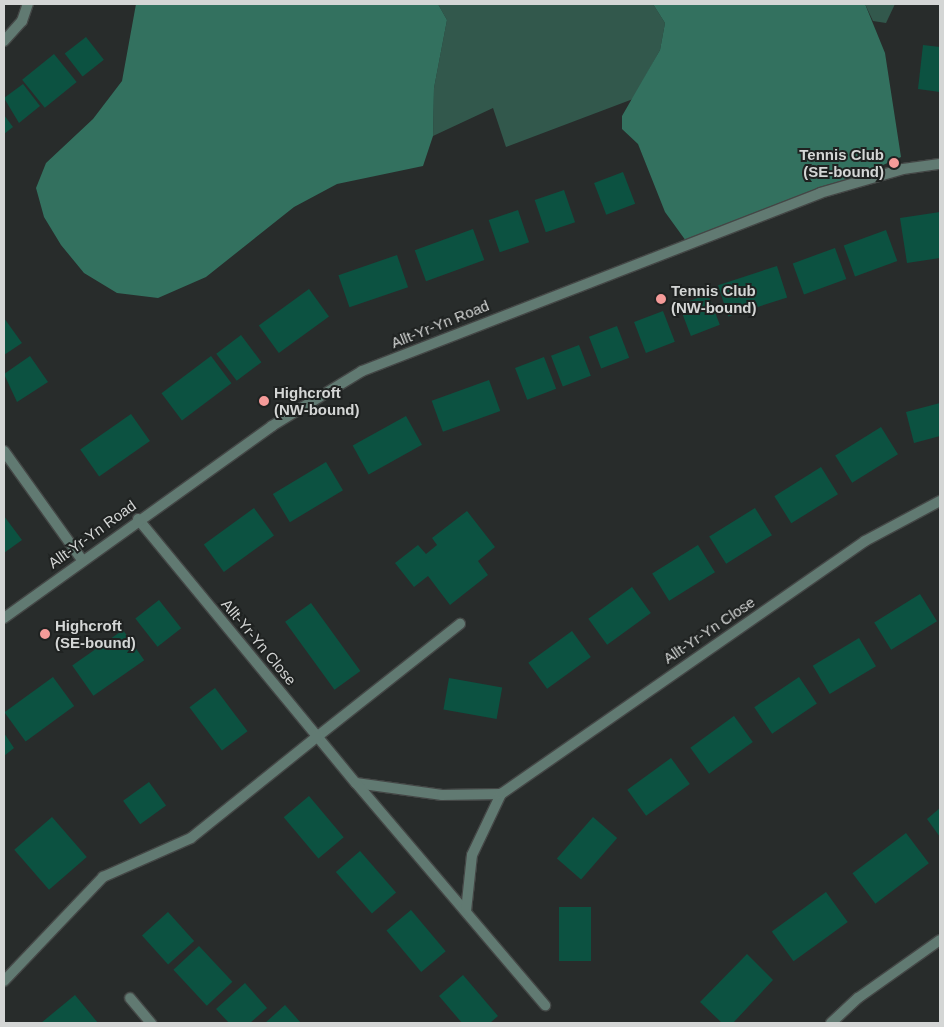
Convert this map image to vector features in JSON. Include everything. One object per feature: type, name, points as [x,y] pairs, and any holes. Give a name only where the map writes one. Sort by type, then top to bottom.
[{"type":"street","points":[[4,41],[22,21],[28,4]]},
{"type":"street","name":"Allt-Yr-Yn Road","points":[[4,618],[138,519],[362,371],[820,193],[903,169],[940,164]]},
{"type":"street","points":[[4,451],[82,560]]},
{"type":"street","name":"Allt-Yr-Yn Close","points":[[466,911],[472,855],[501,794],[865,542],[940,501]]},
{"type":"street","name":"Allt-Yr-Yn Close","points":[[138,519],[356,784],[545,1005]]},
{"type":"street","points":[[4,981],[103,877],[191,838],[460,624]]},
{"type":"street","points":[[356,784],[442,795],[501,794]]},
{"type":"street","points":[[831,1023],[858,998],[940,940]]},
{"type":"street","points":[[130,998],[151,1023]]},
{"type":"green space","points":[[136,4],[438,4],[447,20],[434,88],[433,136],[423,166],[337,184],[294,207],[206,277],[158,298],[117,293],[84,273],[61,245],[44,217],[36,188],[46,163],[93,119],[122,81]]},
{"type":"green space","points":[[438,4],[653,4],[665,23],[660,50],[633,99],[506,147],[493,108],[433,136],[434,88],[447,20]]},
{"type":"green space","points":[[653,4],[865,4],[885,53],[901,157],[820,193],[686,241],[665,212],[638,144],[622,129],[622,116],[660,50],[665,23]]},
{"type":"green space","points":[[865,4],[895,4],[886,23],[873,21]]},
{"type":"building","points":[[86,37],[104,60],[83,76],[65,54]]},
{"type":"building","points":[[923,45],[940,47],[940,92],[918,89]]},
{"type":"building","points":[[54,54],[77,82],[45,108],[22,80]]},
{"type":"building","points":[[23,84],[40,106],[19,123],[4,98]]},
{"type":"building","points":[[4,115],[13,127],[4,134]]},
{"type":"building","points":[[623,172],[635,204],[606,215],[594,183]]},
{"type":"building","points":[[564,190],[575,222],[546,232],[535,200]]},
{"type":"building","points":[[518,210],[529,242],[500,252],[489,220]]},
{"type":"building","points":[[940,212],[940,258],[907,263],[900,218]]},
{"type":"building","points":[[473,229],[484,260],[426,281],[415,250]]},
{"type":"building","points":[[886,230],[897,261],[855,276],[844,245]]},
{"type":"building","points":[[835,248],[846,279],[804,294],[793,263]]},
{"type":"building","points":[[397,255],[408,287],[349,307],[338,275]]},
{"type":"building","points":[[777,266],[787,297],[728,317],[718,285]]},
{"type":"building","points":[[309,289],[329,317],[279,353],[259,325]]},
{"type":"building","points":[[708,294],[720,325],[691,336],[679,305]]},
{"type":"building","points":[[663,311],[675,342],[646,353],[634,322]]},
{"type":"building","points":[[4,318],[22,343],[4,355]]},
{"type":"building","points":[[617,326],[629,358],[601,368],[589,337]]},
{"type":"building","points":[[241,335],[261,362],[237,381],[216,354]]},
{"type":"building","points":[[579,345],[591,376],[563,387],[551,356]]},
{"type":"building","points":[[30,356],[48,382],[17,402],[4,374]]},
{"type":"building","points":[[211,356],[231,383],[182,420],[161,393]]},
{"type":"building","points":[[544,357],[556,389],[527,400],[515,368]]},
{"type":"building","points":[[489,380],[500,411],[443,432],[432,401]]},
{"type":"building","points":[[940,403],[940,436],[914,443],[906,412]]},
{"type":"building","points":[[131,414],[150,441],[99,477],[80,450]]},
{"type":"building","points":[[406,416],[422,445],[369,474],[353,446]]},
{"type":"building","points":[[881,427],[898,454],[852,483],[835,456]]},
{"type":"building","points":[[326,462],[343,490],[290,522],[273,494]]},
{"type":"building","points":[[821,467],[838,494],[791,523],[774,496]]},
{"type":"building","points":[[254,508],[274,536],[224,572],[204,544]]},
{"type":"building","points":[[755,508],[772,535],[726,564],[709,537]]},
{"type":"building","points":[[467,511],[495,547],[478,561],[488,575],[450,605],[428,576],[414,587],[395,563],[418,545],[426,554],[437,545],[432,538]]},
{"type":"building","points":[[4,516],[22,540],[4,553]]},
{"type":"building","points":[[698,545],[715,572],[669,601],[652,574]]},
{"type":"building","points":[[632,587],[651,613],[607,645],[588,619]]},
{"type":"building","points":[[920,594],[937,621],[891,650],[874,623]]},
{"type":"building","points":[[159,600],[181,628],[158,647],[135,618]]},
{"type":"building","points":[[311,603],[360,671],[334,690],[285,622]]},
{"type":"building","points":[[123,630],[144,660],[93,696],[72,666]]},
{"type":"building","points":[[572,631],[591,657],[547,689],[528,663]]},
{"type":"building","points":[[859,638],[876,666],[830,694],[813,666]]},
{"type":"building","points":[[53,677],[74,706],[26,741],[4,712]]},
{"type":"building","points":[[799,677],[817,704],[772,734],[754,707]]},
{"type":"building","points":[[449,678],[502,687],[497,719],[443,710]]},
{"type":"building","points":[[215,688],[247,731],[222,750],[189,707]]},
{"type":"building","points":[[734,716],[753,742],[709,774],[690,748]]},
{"type":"building","points":[[4,733],[14,748],[4,756]]},
{"type":"building","points":[[671,758],[690,784],[646,816],[627,790]]},
{"type":"building","points":[[149,782],[166,805],[140,824],[123,801]]},
{"type":"building","points":[[309,796],[344,837],[318,859],[284,817]]},
{"type":"building","points":[[940,808],[940,837],[927,819]]},
{"type":"building","points":[[52,817],[87,857],[49,890],[14,850]]},
{"type":"building","points":[[593,817],[617,838],[581,880],[557,859]]},
{"type":"building","points":[[906,833],[929,863],[875,904],[852,873]]},
{"type":"building","points":[[360,851],[396,893],[372,914],[336,872]]},
{"type":"building","points":[[826,892],[848,922],[794,961],[772,931]]},
{"type":"building","points":[[559,907],[591,907],[591,961],[559,961]]},
{"type":"building","points":[[411,910],[446,951],[421,972],[386,931]]},
{"type":"building","points":[[168,912],[194,941],[168,964],[142,935]]},
{"type":"building","points":[[199,946],[232,982],[207,1006],[173,970]]},
{"type":"building","points":[[747,954],[773,980],[733,1023],[722,1023],[700,1002]]},
{"type":"building","points":[[463,975],[498,1016],[490,1023],[462,1023],[439,996]]},
{"type":"building","points":[[245,983],[267,1008],[250,1023],[229,1023],[216,1009]]},
{"type":"building","points":[[75,995],[98,1023],[41,1023]]},
{"type":"building","points":[[285,1005],[301,1023],[265,1023]]},
{"type":"place","name":"Tennis Club (SE-bound)","points":[[894,163]]},
{"type":"place","name":"Tennis Club (NW-bound)","points":[[661,299]]},
{"type":"place","name":"Highcroft (NW-bound)","points":[[264,401]]},
{"type":"place","name":"Highcroft (SE-bound)","points":[[45,634]]}]
